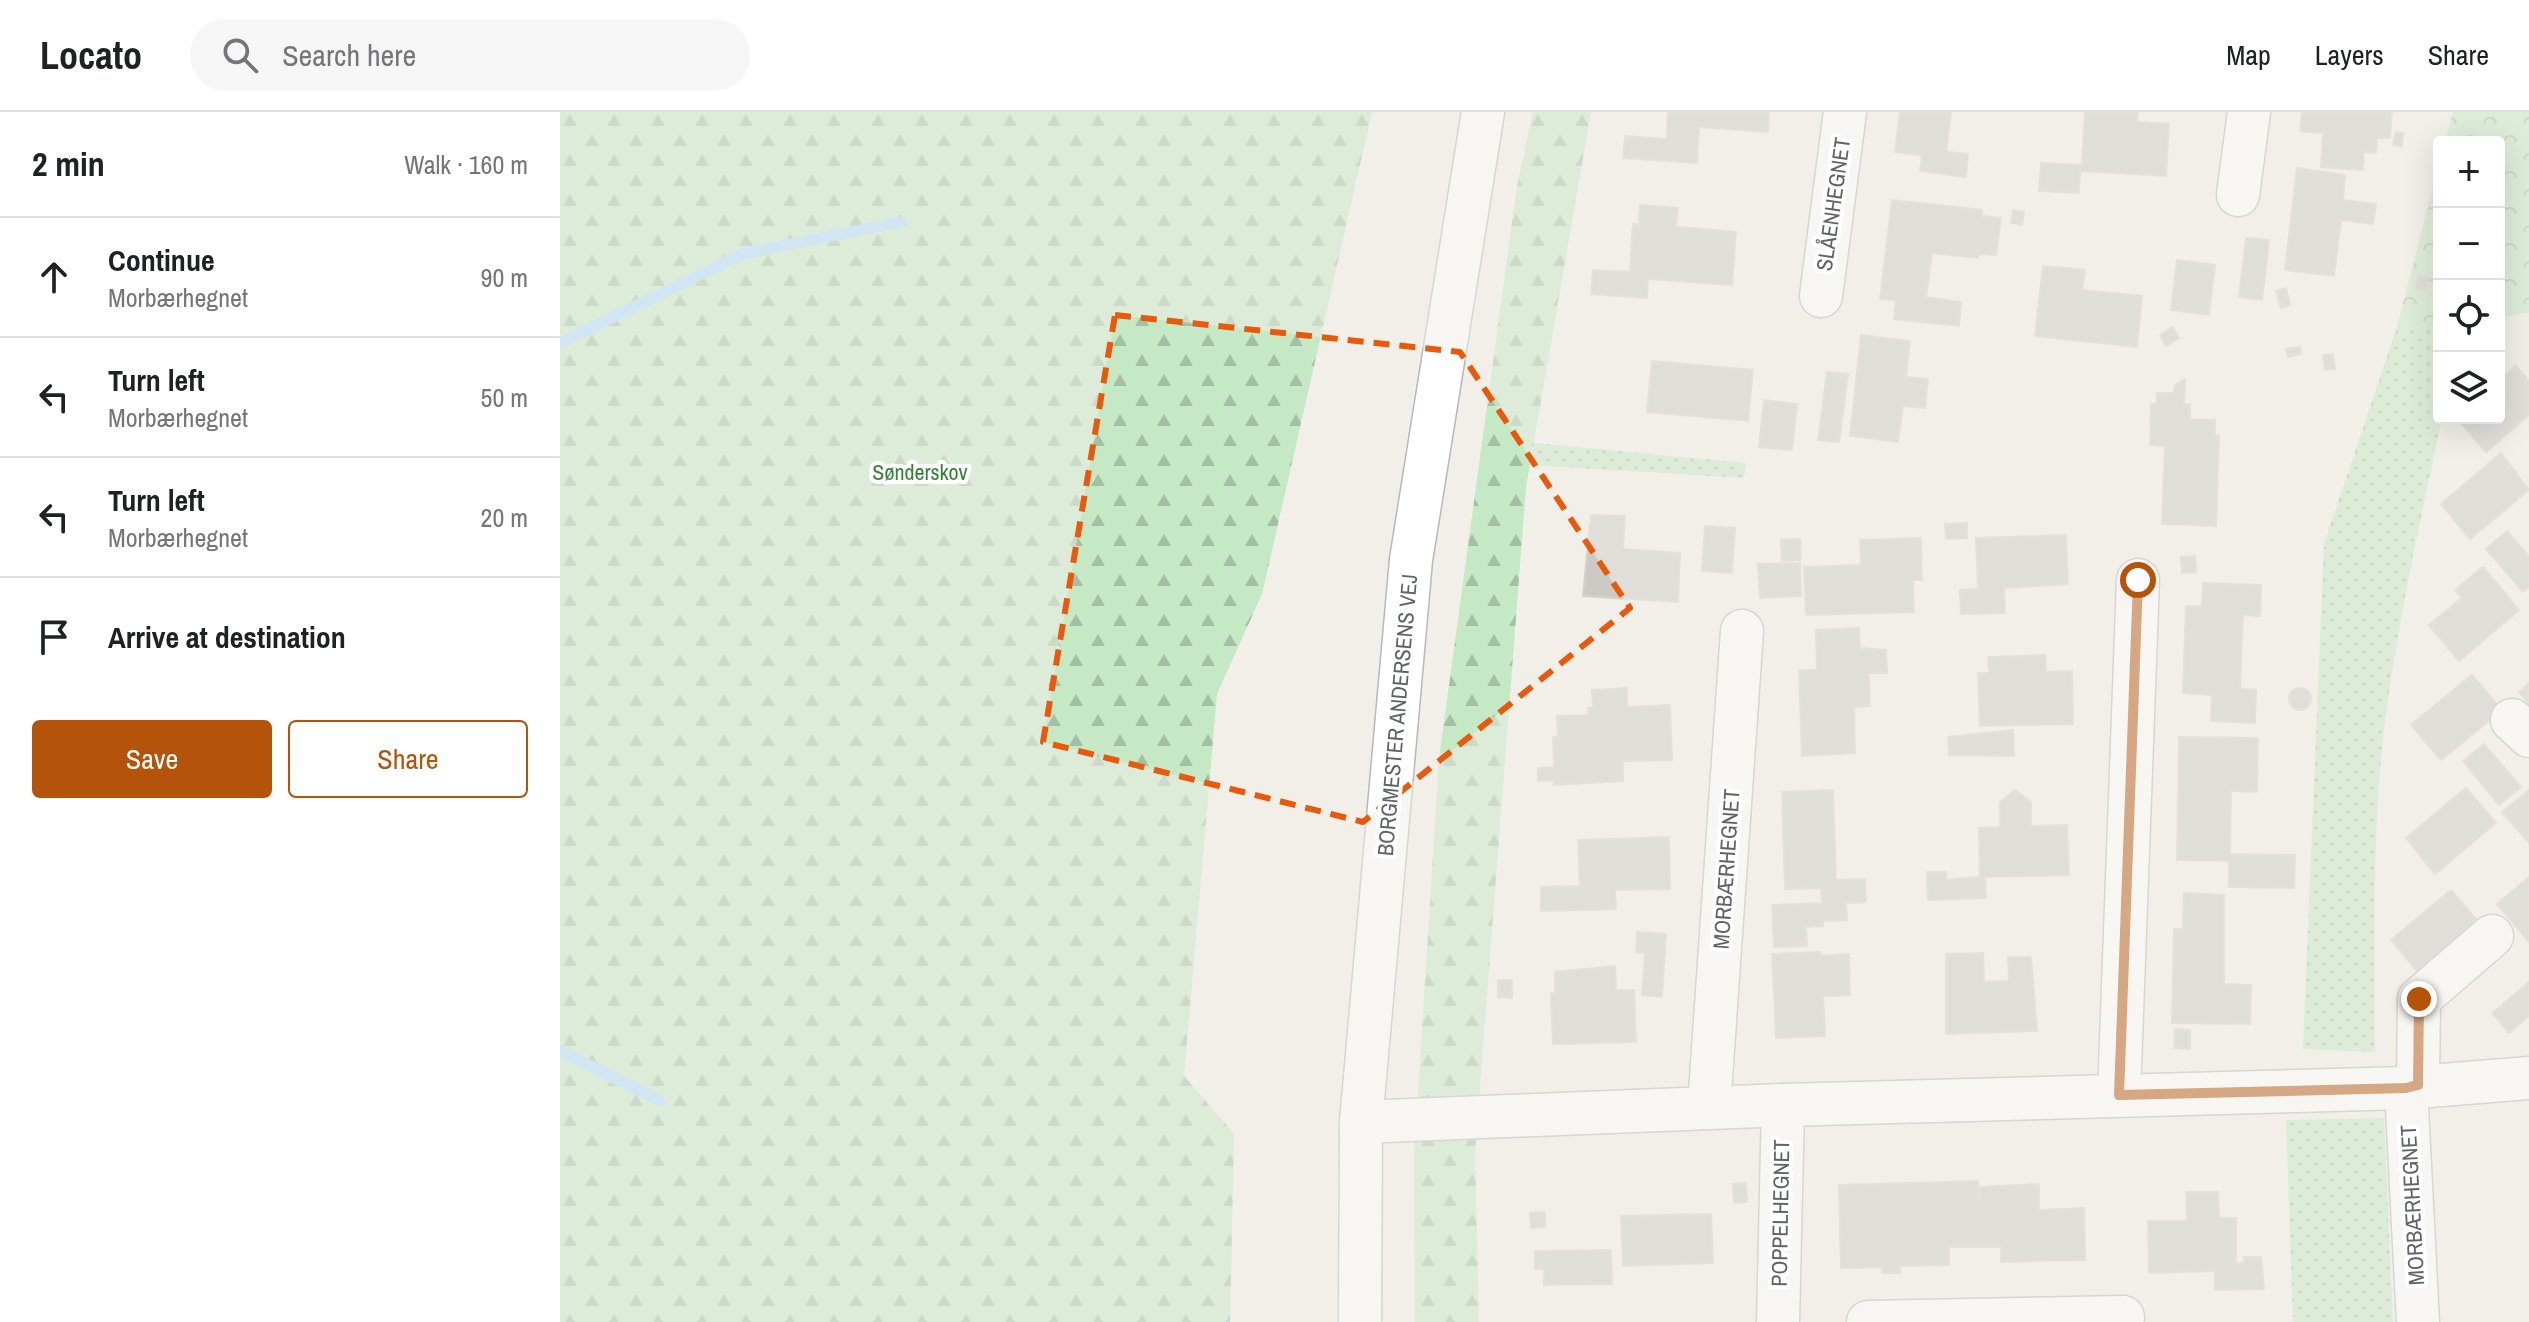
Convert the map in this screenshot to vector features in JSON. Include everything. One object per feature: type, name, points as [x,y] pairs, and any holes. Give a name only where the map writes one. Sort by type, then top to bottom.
[{"type":"street","name":"BORGMESTER ANDERSENS VEJ","points":[[1360,1322],[1361,1122],[1411,560],[1483,112]]},
{"type":"street","name":"SLÅENHEGNET","points":[[1821,296],[1845,112]]},
{"type":"street","points":[[2238,195],[2249,112]]},
{"type":"street","points":[[2119,1095],[2138,580]]},
{"type":"street","name":"MORBÆRHEGNET","points":[[1709,1107],[1742,631]]},
{"type":"street","name":"MORBÆRHEGNET","points":[[2418,1322],[2412,1086],[2419,999],[2492,936]]},
{"type":"street","points":[[1361,1122],[1709,1107],[2412,1086],[2529,1078]]},
{"type":"street","name":"POPPELHEGNET","points":[[1778,1322],[1783,1105]]},
{"type":"street","points":[[1868,1322],[2123,1317]]},
{"type":"highlighted area","points":[[1115,315],[1460,352],[1630,608],[1363,822],[1043,742]]},
{"type":"green space","name":"Sønderskov","points":[[560,112],[1372,112],[1262,594],[1217,694],[1184,1076],[1234,1134],[1230,1322],[560,1322]]},
{"type":"green space","points":[[1533,112],[1591,112],[1526,487],[1475,1152],[1479,1322],[1415,1322],[1414,1157],[1439,759],[1517,186]]},
{"type":"green space","points":[[2453,112],[2529,112],[2529,313],[2505,316],[2505,136],[2447,136]]},
{"type":"green space","points":[[2433,188],[2433,326],[2396,330]]},
{"type":"green space","points":[[2433,326],[2433,424],[2441,424],[2400,623],[2382,747],[2375,861],[2375,1052],[2303,1049],[2324,544],[2396,330]]},
{"type":"green space","points":[[1534,443],[1746,463],[1744,478],[1530,465]]},
{"type":"green space","points":[[2384,1118],[2393,1322],[2293,1322],[2286,1120]]},
{"type":"building","points":[[1668,112],[1769,112],[1768,132],[1699,127],[1697,163],[1623,158],[1625,136],[1667,139]]},
{"type":"building","points":[[1900,112],[1951,112],[1946,152],[1968,154],[1966,177],[1920,171],[1922,155],[1895,152]]},
{"type":"building","points":[[2085,112],[2138,112],[2137,122],[2169,124],[2166,176],[2080,171],[2079,193],[2039,191],[2041,163],[2082,165]]},
{"type":"building","points":[[2302,112],[2392,112],[2390,138],[2377,138],[2376,153],[2364,152],[2363,170],[2321,167],[2323,133],[2300,131]]},
{"type":"building","points":[[2396,132],[2403,133],[2402,147],[2393,145]]},
{"type":"building","points":[[2297,168],[2345,175],[2343,200],[2376,204],[2373,224],[2341,220],[2334,276],[2285,270]]},
{"type":"building","points":[[1892,200],[1982,210],[1982,216],[2001,218],[1996,255],[1979,254],[1978,258],[1932,253],[1926,297],[1961,302],[1959,326],[1894,319],[1896,300],[1880,299]]},
{"type":"building","points":[[1640,205],[1678,208],[1676,227],[1736,232],[1732,285],[1648,279],[1647,298],[1591,294],[1593,270],[1630,272],[1633,224],[1639,224]]},
{"type":"building","points":[[2013,210],[2024,212],[2022,225],[2011,223]]},
{"type":"building","points":[[2246,238],[2269,240],[2262,300],[2239,297]]},
{"type":"building","points":[[2177,260],[2215,265],[2209,315],[2171,310]]},
{"type":"building","points":[[2043,266],[2085,270],[2082,290],[2142,296],[2137,347],[2035,336]]},
{"type":"building","points":[[2418,275],[2429,277],[2425,291],[2414,289]]},
{"type":"building","points":[[2286,288],[2290,305],[2281,308],[2276,291]]},
{"type":"building","points":[[2172,327],[2179,338],[2166,346],[2160,335]]},
{"type":"building","points":[[1861,335],[1910,341],[1906,377],[1928,379],[1925,408],[1903,406],[1898,442],[1850,436]]},
{"type":"building","points":[[2300,347],[2301,354],[2288,357],[2286,349]]},
{"type":"building","points":[[2333,354],[2335,369],[2325,370],[2323,355]]},
{"type":"building","points":[[1652,361],[1753,370],[1748,421],[1647,412]]},
{"type":"building","points":[[2516,366],[2529,381],[2529,415],[2486,452],[2462,424],[2505,424],[2505,375]]},
{"type":"building","points":[[1827,372],[1848,374],[1839,442],[1818,440]]},
{"type":"building","points":[[2185,379],[2184,405],[2190,404],[2190,419],[2215,420],[2215,435],[2219,435],[2216,526],[2162,524],[2165,446],[2150,445],[2151,404],[2157,404],[2157,393],[2174,393],[2175,385]]},
{"type":"building","points":[[1764,400],[1797,404],[1792,450],[1759,447]]},
{"type":"building","points":[[2501,453],[2529,490],[2470,539],[2441,504]]},
{"type":"building","points":[[1591,515],[1625,516],[1623,549],[1680,553],[1678,602],[1583,596]]},
{"type":"building","points":[[1967,523],[1967,538],[1946,539],[1945,524]]},
{"type":"building","points":[[1705,526],[1735,528],[1732,573],[1702,571]]},
{"type":"building","points":[[2507,531],[2529,557],[2529,587],[2523,592],[2486,549]]},
{"type":"building","points":[[2066,535],[2068,584],[2004,588],[2005,613],[1961,614],[1960,590],[1978,589],[1976,538]]},
{"type":"building","points":[[1921,538],[1922,580],[1913,580],[1914,612],[1806,615],[1804,567],[1861,565],[1860,540]]},
{"type":"building","points":[[1781,539],[1800,539],[1801,560],[1782,561]]},
{"type":"building","points":[[2195,556],[2196,572],[2182,573],[2181,557]]},
{"type":"building","points":[[1800,563],[1801,596],[1760,598],[1758,564]]},
{"type":"building","points":[[2483,567],[2519,610],[2459,661],[2429,625],[2462,598],[2455,590]]},
{"type":"building","points":[[2203,583],[2261,585],[2260,616],[2243,615],[2240,689],[2256,690],[2255,723],[2211,721],[2212,695],[2183,693],[2186,606],[2202,606]]},
{"type":"building","points":[[1859,628],[1860,648],[1886,650],[1887,673],[1869,673],[1870,706],[1854,707],[1855,753],[1802,756],[1799,670],[1817,670],[1816,630]]},
{"type":"building","points":[[2045,655],[2046,672],[2072,671],[2073,724],[1980,726],[1978,673],[1989,673],[1988,657]]},
{"type":"building","points":[[2472,675],[2502,710],[2441,760],[2411,725]]},
{"type":"building","points":[[2529,683],[2529,704],[2519,692]]},
{"type":"building","points":[[1627,688],[1627,707],[1670,705],[1672,760],[1623,761],[1623,781],[1554,785],[1554,780],[1538,781],[1538,768],[1554,767],[1553,737],[1558,736],[1557,716],[1589,715],[1588,708],[1593,708],[1592,690]]},
{"type":"building","points":[[2300,688],[2308,691],[2311,699],[2308,707],[2300,710],[2292,707],[2289,699],[2292,691]]},
{"type":"building","points":[[2013,730],[2014,756],[1949,755],[1948,737]]},
{"type":"building","points":[[2179,737],[2258,738],[2257,792],[2231,791],[2230,854],[2295,855],[2294,888],[2229,887],[2229,861],[2177,860]]},
{"type":"building","points":[[2484,744],[2521,787],[2499,805],[2463,761]]},
{"type":"building","points":[[2466,788],[2496,823],[2435,874],[2406,838]]},
{"type":"building","points":[[1833,790],[1836,880],[1865,879],[1866,902],[1846,903],[1847,920],[1823,921],[1823,926],[1806,927],[1807,946],[1774,947],[1772,905],[1822,903],[1821,888],[1785,889],[1782,792]]},
{"type":"building","points":[[2015,790],[2031,802],[2031,826],[2067,825],[2069,875],[1985,877],[1986,898],[1928,900],[1927,872],[1946,872],[1946,880],[1980,877],[1979,828],[2000,827],[2000,802]]},
{"type":"building","points":[[2529,790],[2529,843],[2502,812]]},
{"type":"building","points":[[1669,837],[1670,889],[1615,890],[1616,909],[1541,911],[1541,887],[1580,886],[1578,840]]},
{"type":"building","points":[[2529,877],[2529,942],[2497,904]]},
{"type":"building","points":[[2451,890],[2481,925],[2421,976],[2391,940]]},
{"type":"building","points":[[2184,893],[2224,895],[2224,984],[2251,985],[2250,1024],[2172,1023],[2174,929],[2183,929]]},
{"type":"building","points":[[1637,932],[1666,934],[1662,997],[1642,995],[1645,953],[1636,952]]},
{"type":"building","points":[[1820,952],[1820,956],[1849,954],[1850,995],[1823,996],[1825,1036],[1776,1038],[1772,954]]},
{"type":"building","points":[[1983,953],[1984,982],[2009,981],[2008,957],[2031,957],[2037,1031],[1946,1034],[1946,954]]},
{"type":"building","points":[[1615,966],[1616,990],[1634,990],[1636,1042],[1553,1044],[1551,993],[1555,993],[1555,972]]},
{"type":"building","points":[[1498,980],[1512,980],[1512,998],[1498,997]]},
{"type":"building","points":[[2529,982],[2529,1016],[2509,1033],[2492,1013]]},
{"type":"building","points":[[2175,1029],[2190,1030],[2190,1049],[2174,1048]]},
{"type":"building","points":[[1978,1181],[1979,1204],[1980,1187],[2039,1184],[2039,1210],[2084,1208],[2085,1260],[2001,1262],[2001,1247],[1949,1247],[1949,1265],[1900,1266],[1900,1273],[1882,1273],[1882,1267],[1841,1268],[1839,1185]]},
{"type":"building","points":[[1746,1183],[1747,1202],[1734,1203],[1733,1184]]},
{"type":"building","points":[[2186,1192],[2218,1192],[2219,1218],[2236,1218],[2236,1263],[2244,1263],[2244,1257],[2261,1257],[2264,1289],[2215,1290],[2215,1271],[2149,1273],[2148,1221],[2187,1221]]},
{"type":"building","points":[[1545,1212],[1545,1227],[1531,1228],[1530,1213]]},
{"type":"building","points":[[1711,1214],[1713,1263],[1623,1266],[1621,1216]]},
{"type":"building","points":[[1611,1250],[1612,1284],[1544,1285],[1544,1269],[1535,1269],[1535,1251]]},
{"type":"waterway","points":[[560,343],[742,254],[901,222]]},
{"type":"waterway","points":[[560,1051],[660,1101]]},
{"type":"route","points":[[2138,580],[2119,1095],[2406,1088],[2418,1085],[2419,999]]}]
